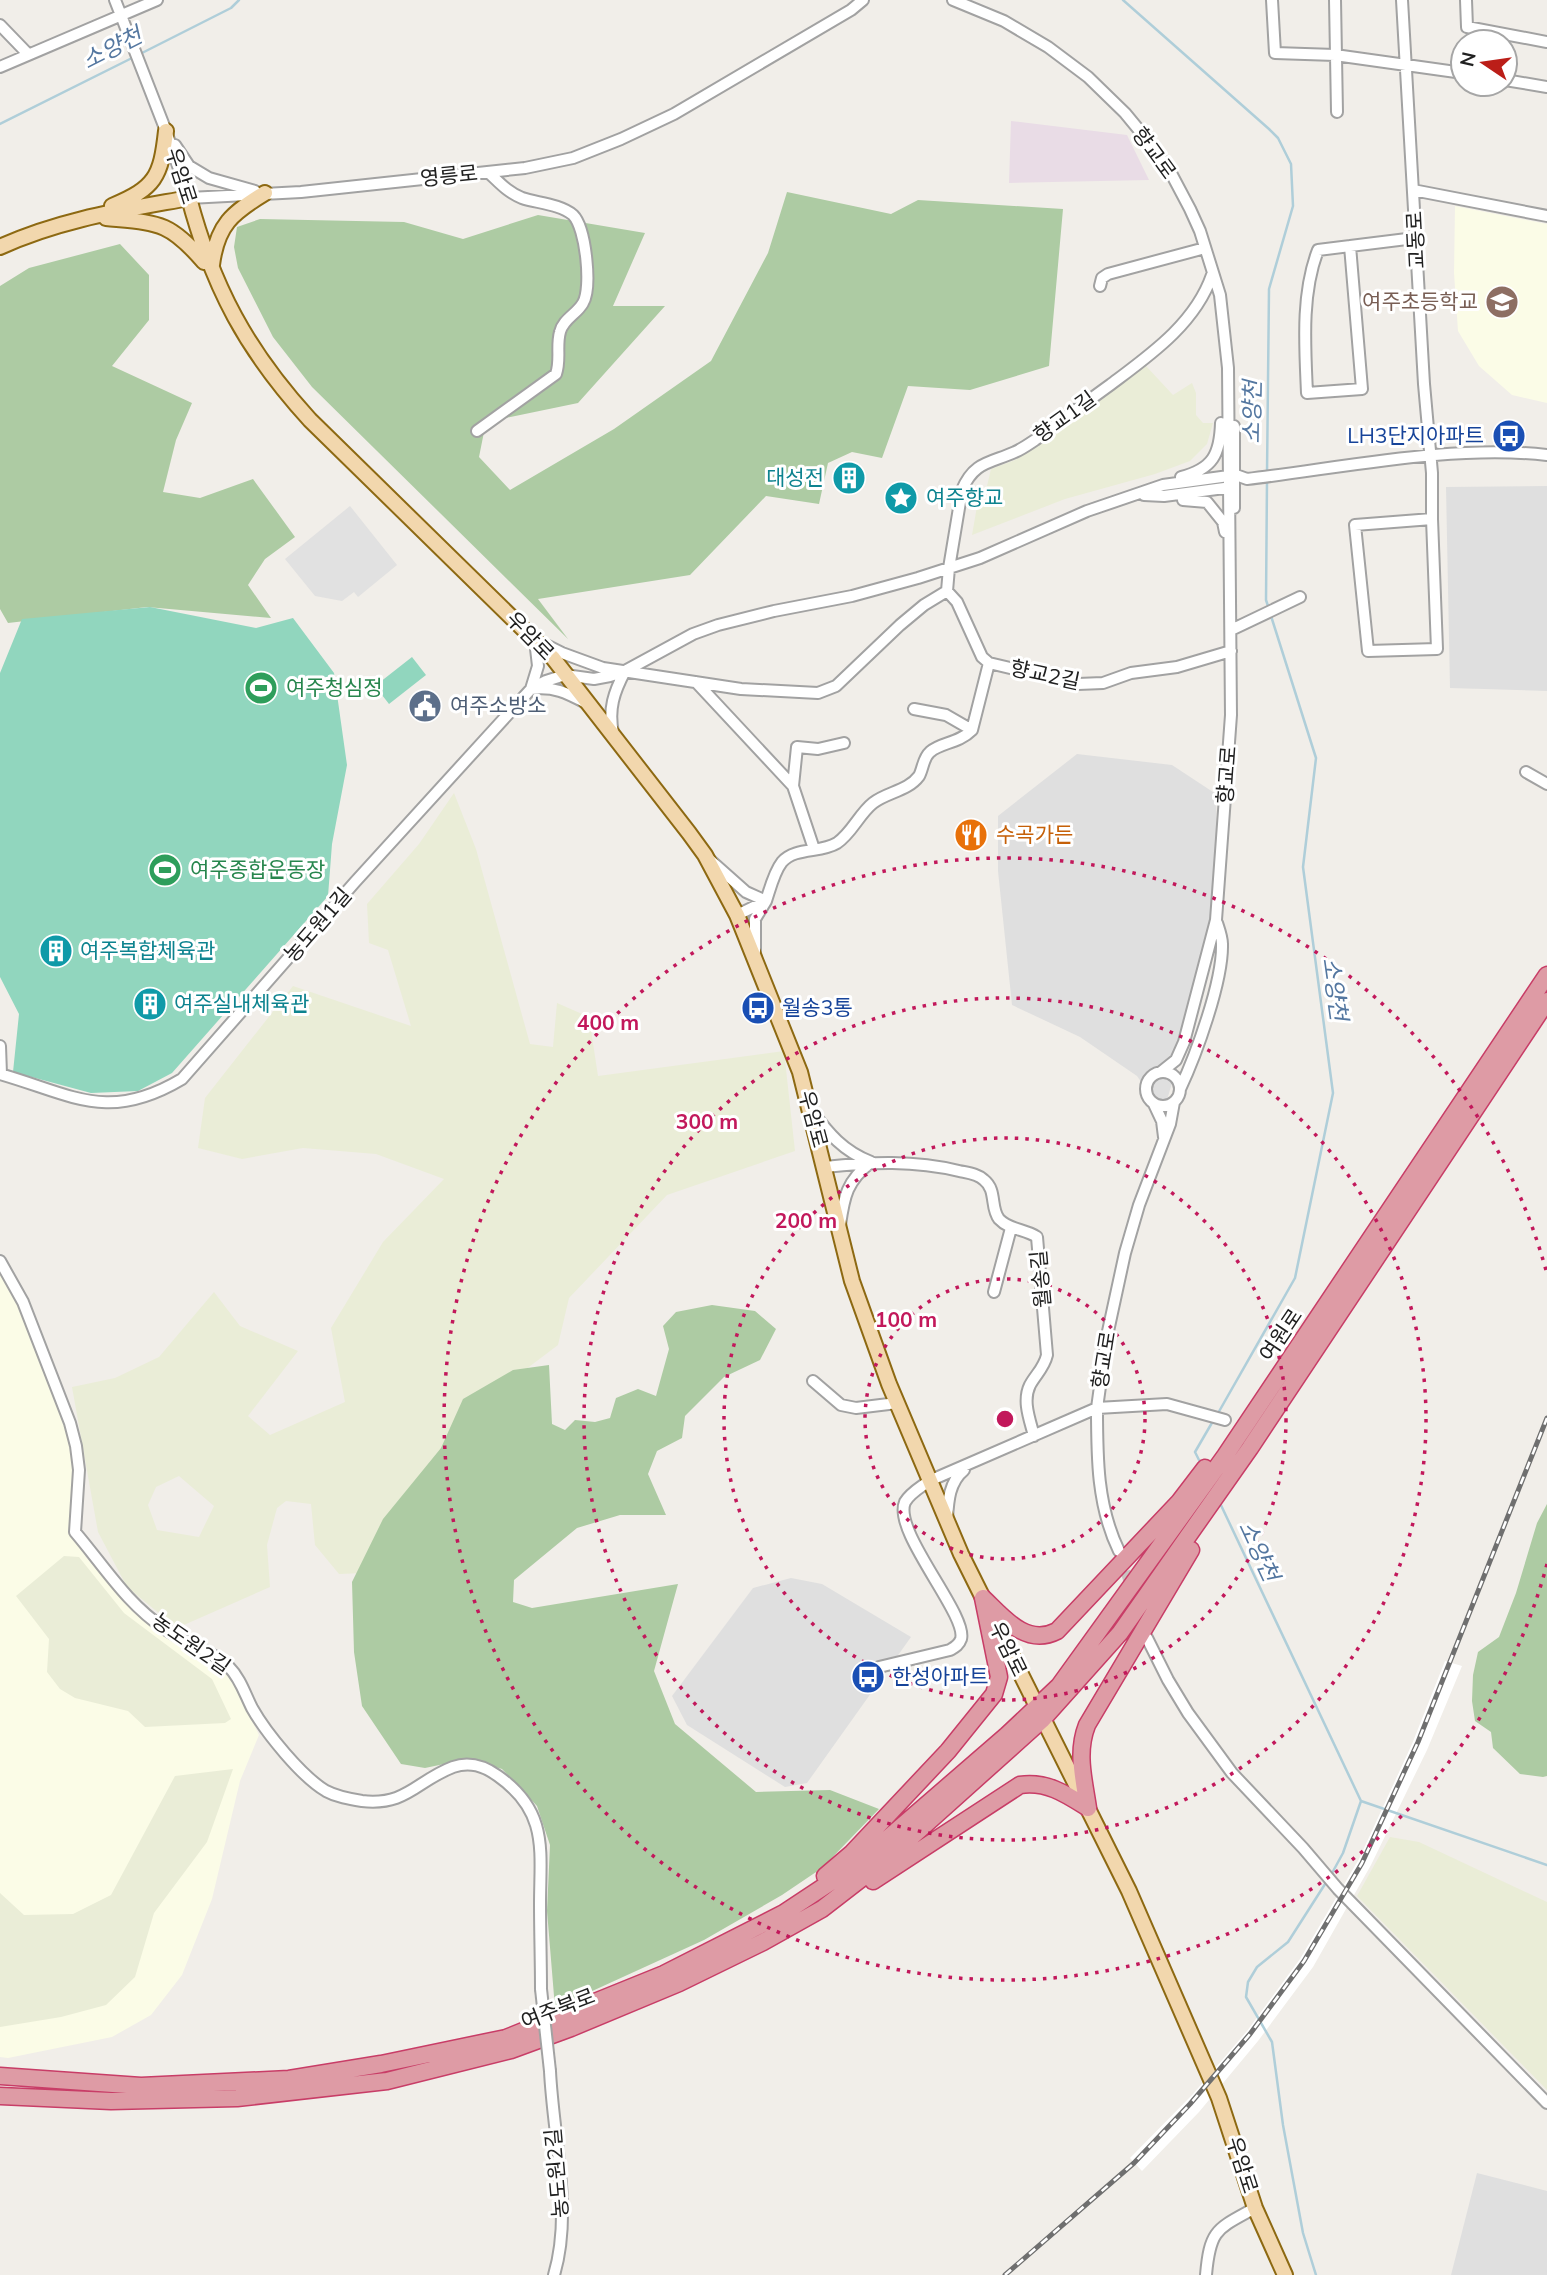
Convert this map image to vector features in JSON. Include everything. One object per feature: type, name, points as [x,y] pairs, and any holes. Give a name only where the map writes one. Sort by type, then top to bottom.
[{"type":"highway","points":[[1520,1016],[1533,981],[1547,959]]},
{"type":"highway","name":"여원로","points":[[1040,1713],[1183,1507],[1241,1433],[1547,975]]},
{"type":"highway","name":"여원로","points":[[1199,1530],[1241,1470],[1250,1448],[1547,1001]]},
{"type":"highway","points":[[982,1598],[1018,1630],[1033,1636],[1050,1635],[1183,1507]]},
{"type":"highway","points":[[1040,1713],[1120,1633],[1199,1530]]},
{"type":"highway","points":[[1088,1808],[1080,1756],[1081,1740],[1087,1725],[1199,1530]]},
{"type":"highway","points":[[784,1913],[852,1853],[990,1702],[999,1676],[982,1598]]},
{"type":"highway","name":"여주북로","points":[[0,2096],[111,2101],[237,2098],[387,2081],[511,2050],[571,2028],[691,1977],[763,1942],[822,1909],[888,1858],[1040,1713]]},
{"type":"highway","name":"여주북로","points":[[0,2076],[141,2086],[289,2080],[506,2038],[664,1974],[784,1913],[859,1864],[1007,1735],[1040,1713]]},
{"type":"highway","points":[[822,1909],[862,1888],[1020,1785],[1034,1783],[1059,1789],[1088,1808]]},
{"type":"main road","points":[[88,216],[125,201],[147,188],[157,175],[163,159],[166,131]]},
{"type":"main road","points":[[211,270],[218,235],[227,222],[240,209],[265,193]]},
{"type":"main road","name":"영릉로","points":[[0,247],[55,225],[88,216],[189,198]]},
{"type":"main road","name":"우암로","points":[[189,198],[211,270],[262,364],[310,421],[553,658],[705,855],[737,915],[800,1072],[852,1281],[897,1403],[982,1598],[1129,1891],[1219,2098],[1255,2208],[1285,2275]]},
{"type":"main road","points":[[88,216],[143,221],[175,231],[211,270]]},
{"type":"street","points":[[115,0],[120,15]]},
{"type":"street","points":[[0,67],[157,0]]},
{"type":"street","name":"영릉로","points":[[189,198],[301,192],[488,172],[573,158],[639,131],[706,97],[851,10],[863,0]]},
{"type":"street","name":"향교로","points":[[953,0],[1027,33],[1088,77],[1110,97],[1153,147],[1172,175],[1200,231],[1220,295],[1228,368],[1227,394],[1233,405],[1241,477],[1232,487],[1233,545],[1229,559],[1231,715],[1216,920],[1185,1042],[1177,1059],[1161,1072]]},
{"type":"street","points":[[1272,0],[1275,53],[1335,55],[1449,71]]},
{"type":"street","points":[[1335,0],[1337,112]]},
{"type":"street","name":"교동로","points":[[1402,0],[1431,457],[1437,649],[1368,651],[1355,525],[1432,519]]},
{"type":"street","points":[[1466,0],[1467,27],[1547,43]]},
{"type":"street","name":"우암로","points":[[120,15],[166,131],[189,198]]},
{"type":"street","points":[[0,25],[28,54]]},
{"type":"street","points":[[1519,82],[1547,87]]},
{"type":"street","points":[[166,131],[189,166],[209,178],[265,193]]},
{"type":"street","points":[[477,431],[556,374],[560,363],[560,332],[565,321],[579,310],[589,285],[582,230],[573,215],[508,191],[488,172]]},
{"type":"street","points":[[1413,190],[1547,216]]},
{"type":"street","points":[[1350,246],[1362,389],[1307,393],[1305,334],[1312,267],[1318,250],[1350,246],[1415,238]]},
{"type":"street","points":[[1100,286],[1102,278],[1108,274],[1205,248]]},
{"type":"street","name":"향교1길","points":[[947,591],[962,490],[966,479],[985,462],[1016,452],[1035,440],[1152,354],[1186,320],[1206,293],[1212,275]]},
{"type":"street","points":[[1163,490],[1167,480],[1200,470],[1211,462],[1218,451],[1221,407],[1227,394]]},
{"type":"street","points":[[565,675],[594,679],[625,671],[693,634],[718,625],[852,596],[949,568],[1013,545],[1087,511],[1138,495],[1241,477],[1431,457],[1476,453],[1547,455]]},
{"type":"street","points":[[1163,490],[1232,487],[1241,477]]},
{"type":"street","points":[[1163,490],[1175,500],[1208,502],[1223,522],[1229,559]]},
{"type":"street","points":[[535,639],[584,662],[625,671],[800,693],[828,691],[844,680],[908,618],[947,591],[957,602],[982,657],[989,663]]},
{"type":"street","points":[[1231,630],[1297,598]]},
{"type":"street","points":[[535,639],[538,666],[531,689],[547,687],[563,691],[586,703]]},
{"type":"street","name":"향교2길","points":[[972,730],[989,663],[1092,685],[1131,673],[1177,667],[1231,651]]},
{"type":"street","points":[[614,739],[611,705],[614,691],[625,671]]},
{"type":"street","name":"농도원1길","points":[[1,1074],[83,1101],[101,1104],[139,1099],[162,1091],[182,1079],[355,882],[531,689],[565,675]]},
{"type":"street","points":[[696,682],[793,786]]},
{"type":"street","points":[[755,956],[755,919],[766,901],[782,862],[789,856],[829,847],[839,842],[874,803],[909,785],[918,776],[932,750],[958,741],[972,730],[946,715],[914,709]]},
{"type":"street","points":[[814,849],[793,786],[797,747],[818,748],[844,743]]},
{"type":"street","points":[[1526,772],[1547,784]]},
{"type":"street","points":[[705,855],[746,892],[766,901]]},
{"type":"street","points":[[737,915],[766,901]]},
{"type":"street","name":"향교로","points":[[1180,1089],[1197,1050],[1219,970],[1222,943],[1216,920]]},
{"type":"street","points":[[0,1046],[1,1074]]},
{"type":"street","points":[[1154,1104],[1168,1105],[1174,1102],[1180,1089],[1174,1077],[1161,1072],[1154,1074],[1146,1085],[1146,1093],[1162,1121],[1164,1137]]},
{"type":"street","name":"향교로","points":[[929,1481],[1097,1408],[1107,1336],[1125,1253],[1139,1205],[1170,1124],[1174,1102]]},
{"type":"street","points":[[811,1110],[830,1136],[871,1163],[857,1174],[848,1189],[839,1232]]},
{"type":"street","name":"월송길","points":[[825,1167],[871,1163],[939,1166],[976,1175],[986,1180],[992,1189],[996,1214],[1000,1220],[1011,1228],[1029,1232],[1037,1237],[1047,1355],[1045,1366],[1029,1386],[1027,1398],[1034,1436]]},
{"type":"street","points":[[994,1292],[1011,1228]]},
{"type":"street","name":"농도원2길","points":[[0,1261],[23,1302],[70,1423],[79,1469],[75,1532],[129,1599],[163,1628],[229,1667],[264,1726],[305,1776],[324,1790],[354,1800],[378,1803],[394,1800],[435,1775],[464,1764],[477,1765],[503,1780],[522,1799],[533,1817],[542,1848],[541,1989],[562,2202],[562,2236],[554,2275]]},
{"type":"street","points":[[813,1381],[841,1405],[856,1408],[897,1403]]},
{"type":"street","points":[[1119,1551],[1103,1504],[1099,1479],[1097,1408],[1167,1404],[1225,1420]]},
{"type":"street","points":[[947,1522],[952,1485],[958,1474],[971,1465]]},
{"type":"street","points":[[879,1667],[950,1650],[959,1645],[962,1637],[960,1626],[930,1573],[903,1514],[904,1504],[909,1496],[929,1481]]},
{"type":"street","points":[[1147,1638],[1168,1680],[1219,1755],[1338,1889],[1547,2102]]},
{"type":"street","points":[[1206,2275],[1211,2242],[1220,2227],[1255,2208]]},
{"type":"shaded area","points":[[1011,121],[1127,135],[1149,180],[1009,183]]},
{"type":"shaded area","name":"여주초등학교","points":[[1455,206],[1547,224],[1547,403],[1512,395],[1479,366],[1458,331],[1454,273]]},
{"type":"shaded area","points":[[1146,366],[1173,395],[1192,383],[1196,393],[1196,415],[1203,423],[1213,423],[1207,444],[1190,461],[1155,474],[1065,499],[972,535],[980,489],[987,486],[991,469],[1015,460],[1042,443]]},
{"type":"shaded area","points":[[1547,486],[1547,691],[1450,688],[1446,487]]},
{"type":"shaded area","points":[[350,506],[397,565],[358,597],[354,592],[342,601],[315,596],[285,559]]},
{"type":"shaded area","points":[[1077,754],[1172,765],[1216,794],[1219,928],[1163,1113],[1137,1076],[1080,1037],[1012,1005],[998,871],[998,816]]},
{"type":"shaded area","points":[[454,793],[476,849],[530,1044],[553,1047],[557,1003],[589,1017],[598,1076],[784,1051],[795,1151],[667,1195],[569,1298],[558,1345],[480,1404],[391,1572],[339,1574],[315,1545],[311,1504],[286,1501],[277,1508],[267,1545],[270,1587],[177,1628],[127,1587],[98,1532],[72,1387],[115,1378],[159,1357],[214,1292],[240,1326],[298,1351],[248,1416],[270,1435],[345,1402],[331,1328],[383,1242],[444,1179],[376,1154],[303,1148],[242,1159],[198,1148],[205,1098],[293,986],[411,1026],[388,950],[369,943],[367,904],[419,844]],"holes":[[[179,1476],[214,1506],[199,1537],[157,1530],[148,1505],[156,1487]]]},
{"type":"shaded area","points":[[0,1272],[20,1304],[66,1425],[73,1458],[75,1503],[85,1556],[131,1610],[161,1635],[220,1668],[233,1682],[259,1735],[240,1781],[212,1899],[182,1975],[151,2015],[112,2037],[8,2058],[0,2057]]},
{"type":"shaded area","points":[[64,1556],[79,1557],[124,1613],[212,1679],[231,1719],[225,1723],[145,1727],[128,1711],[75,1698],[60,1689],[47,1672],[49,1639],[16,1596]]},
{"type":"shaded area","points":[[791,1578],[822,1584],[911,1637],[807,1783],[785,1787],[687,1725],[672,1696],[753,1588]]},
{"type":"shaded area","points":[[233,1769],[207,1842],[154,1913],[135,1977],[106,2005],[61,2017],[0,2027],[0,1893],[24,1915],[73,1914],[111,1895],[175,1776]]},
{"type":"shaded area","points":[[1390,1837],[1419,1842],[1547,1902],[1547,2090],[1357,1896]]},
{"type":"shaded area","points":[[1477,2173],[1547,2191],[1547,2275],[1451,2275]]},
{"type":"green space","points":[[787,192],[891,214],[918,200],[1063,209],[1049,366],[970,390],[908,386],[882,458],[852,452],[828,463],[819,504],[766,496],[690,575],[538,599],[568,639],[312,387],[273,337],[238,268],[234,247],[237,227],[260,219],[404,222],[463,239],[538,215],[645,233],[613,306],[665,306],[578,403],[486,422],[479,457],[510,490],[614,429],[711,361],[768,253]]},
{"type":"green space","points":[[120,244],[149,275],[149,320],[112,366],[192,403],[176,440],[163,492],[200,498],[253,479],[295,537],[265,559],[248,585],[271,618],[147,607],[8,623],[0,609],[0,286],[29,268]]},
{"type":"green space","name":"여주종합운동장","points":[[150,607],[256,628],[293,618],[334,673],[347,765],[332,844],[328,896],[172,1073],[138,1091],[91,1093],[13,1072],[19,1014],[0,977],[0,673],[22,619]]},
{"type":"green space","points":[[412,657],[426,675],[389,704],[375,686]]},
{"type":"green space","points":[[712,1305],[755,1311],[776,1329],[760,1360],[724,1377],[685,1416],[682,1438],[657,1451],[648,1474],[666,1515],[620,1515],[577,1528],[514,1580],[513,1602],[532,1608],[678,1584],[654,1671],[675,1724],[756,1792],[830,1790],[879,1809],[822,1868],[782,1895],[704,1940],[555,2008],[547,1911],[550,1845],[537,1806],[502,1769],[468,1759],[425,1768],[401,1764],[362,1706],[354,1652],[352,1582],[383,1519],[441,1448],[463,1399],[513,1370],[549,1365],[552,1424],[565,1430],[575,1420],[595,1422],[610,1418],[616,1398],[638,1389],[656,1396],[669,1349],[663,1326],[676,1312]]},
{"type":"green space","points":[[1547,1504],[1547,1776],[1543,1777],[1520,1774],[1493,1748],[1491,1732],[1475,1721],[1472,1701],[1473,1675],[1478,1652],[1499,1637],[1516,1593],[1537,1523]]},
{"type":"pier","points":[[1445,1661],[1462,1666],[1427,1750],[1371,1865],[1313,1967],[1258,2041],[1199,2112],[1142,2171],[1130,2158],[1193,2094],[1247,2031],[1300,1959],[1359,1859],[1412,1744]]},
{"type":"waterway","name":"소양천","points":[[138,55],[231,8],[239,0]]},
{"type":"waterway","name":"소양천","points":[[1123,0],[1269,129],[1278,138],[1291,164],[1293,206],[1269,289],[1267,473]]},
{"type":"waterway","name":"소양천","points":[[0,124],[132,58]]},
{"type":"waterway","name":"소양천","points":[[1267,480],[1266,600],[1269,609]]},
{"type":"waterway","name":"소양천","points":[[1217,1415],[1295,1278],[1333,1093],[1303,867],[1316,758],[1271,616]]},
{"type":"waterway","name":"소양천","points":[[1201,1464],[1195,1452],[1213,1421]]},
{"type":"waterway","name":"소양천","points":[[1219,1501],[1361,1801],[1547,1865]]},
{"type":"waterway","points":[[1331,1875],[1343,1853],[1361,1801]]},
{"type":"waterway","points":[[1316,2275],[1303,2233],[1283,2125],[1272,2042],[1246,1997],[1248,1982],[1257,1967],[1288,1942],[1327,1881]]},
{"type":"tunnel","points":[[1121,1557],[1138,1612]]},
{"type":"railway","points":[[1005,2275],[1134,2163],[1190,2104],[1250,2034],[1304,1961],[1362,1863],[1418,1742],[1547,1418]]},
{"type":"place","name":"여주초등학교","points":[[1502,302]]},
{"type":"place","name":"LH3단지아파트","points":[[1509,436]]},
{"type":"place","name":"대성전","points":[[849,478]]},
{"type":"place","name":"여주향교","points":[[901,498]]},
{"type":"place","name":"여주청심정","points":[[261,688]]},
{"type":"place","name":"여주소방소","points":[[425,706]]},
{"type":"place","name":"수곡가든","points":[[971,835]]},
{"type":"place","name":"여주종합운동장","points":[[165,870]]},
{"type":"place","name":"여주복합체육관","points":[[56,951]]},
{"type":"place","name":"여주실내체육관","points":[[150,1004]]},
{"type":"place","name":"월송3통","points":[[758,1008]]},
{"type":"place","name":"한성아파트","points":[[868,1677]]}]
